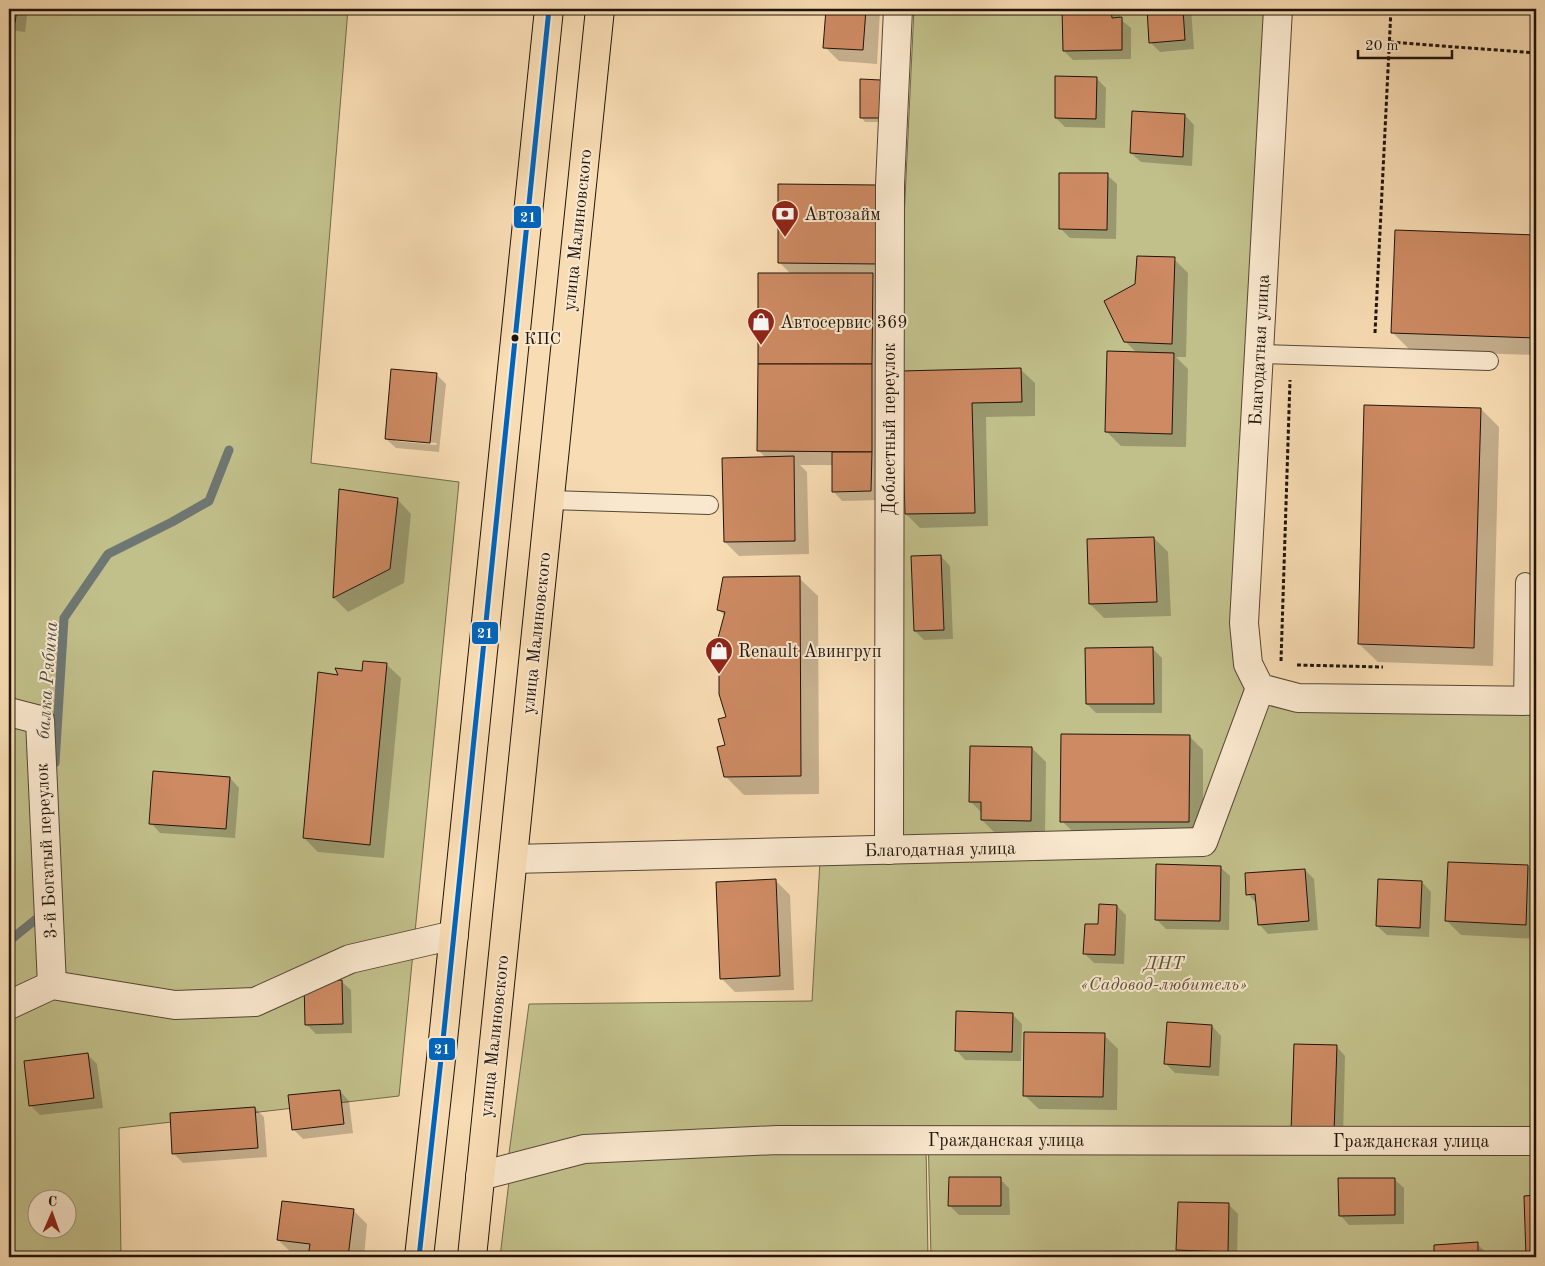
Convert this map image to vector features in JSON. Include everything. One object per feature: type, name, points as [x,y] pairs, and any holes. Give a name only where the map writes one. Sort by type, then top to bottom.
[{"type":"highway","points":[[419,1257],[549,9]]},
{"type":"highway","name":"улица Малиновского","points":[[472,1257],[600,9]]},
{"type":"street","name":"Доблестный переулок","points":[[889,850],[890,185],[898,9]]},
{"type":"street","name":"Благодатная улица","points":[[513,859],[1203,842],[1260,688],[1248,664],[1244,622],[1278,9]]},
{"type":"street","points":[[1260,688],[1298,698],[1530,700]]},
{"type":"street","name":"3-й Богатый переулок","points":[[9,712],[40,720],[52,985]]},
{"type":"street","points":[[9,1005],[52,985],[175,1005],[255,1002],[350,959],[454,935]]},
{"type":"street","name":"Гражданская улица","points":[[480,1176],[584,1149],[777,1140],[1536,1141]]},
{"type":"lane","points":[[1259,354],[1489,361]]},
{"type":"lane","points":[[550,500],[709,505]]},
{"type":"lane","points":[[1525,582],[1530,700]]},
{"type":"path","points":[[1373,358],[1391,9]]},
{"type":"path","points":[[1390,42],[1536,53]]},
{"type":"green space","points":[[9,9],[348,9],[311,463],[459,482],[399,1096],[119,1128],[121,1257],[9,1257]]},
{"type":"green space","name":"ДНТ «Садовод-любитель»","points":[[914,9],[1270,9],[1244,702],[1536,710],[1536,1257],[931,1257],[928,1131],[508,1161],[529,1004],[812,1001],[820,861],[901,860],[899,326]]},
{"type":"green space","points":[[926,1148],[928,1257],[500,1257],[509,1181],[593,1157]]},
{"type":"building","points":[[9,9],[17,9],[15,23],[9,23]]},
{"type":"building","points":[[826,9],[866,9],[863,50],[823,48]]},
{"type":"building","points":[[1062,9],[1111,9],[1112,18],[1122,17],[1122,50],[1063,51]]},
{"type":"building","points":[[1147,9],[1183,9],[1185,40],[1149,43]]},
{"type":"building","points":[[1055,76],[1097,77],[1096,119],[1055,118]]},
{"type":"building","points":[[860,79],[881,80],[881,118],[860,118]]},
{"type":"building","points":[[1132,111],[1185,114],[1183,157],[1130,153]]},
{"type":"building","points":[[1059,173],[1108,173],[1107,230],[1059,229]]},
{"type":"building","points":[[778,184],[878,185],[878,264],[778,263]]},
{"type":"building","points":[[1395,230],[1536,235],[1536,338],[1391,333]]},
{"type":"building","points":[[1137,256],[1175,257],[1172,344],[1124,342],[1104,301],[1135,284]]},
{"type":"building","points":[[758,273],[873,273],[872,364],[758,364]]},
{"type":"building","points":[[1107,351],[1174,353],[1172,434],[1105,432]]},
{"type":"building","points":[[758,364],[872,364],[872,452],[757,451]]},
{"type":"building","points":[[1021,368],[1022,402],[972,403],[975,513],[905,514],[901,371]]},
{"type":"building","points":[[391,369],[437,373],[430,443],[385,439]]},
{"type":"building","points":[[1364,405],[1481,408],[1474,648],[1358,644]]},
{"type":"building","points":[[832,452],[872,452],[871,491],[832,492]]},
{"type":"building","points":[[794,456],[795,541],[724,542],[722,458]]},
{"type":"building","points":[[339,489],[398,498],[390,569],[333,598]]},
{"type":"building","points":[[1154,537],[1157,602],[1089,604],[1087,539]]},
{"type":"building","points":[[941,555],[944,630],[914,631],[911,556]]},
{"type":"building","points":[[800,576],[801,776],[724,777],[717,747],[725,745],[718,719],[726,717],[719,694],[719,663],[726,640],[718,638],[725,612],[717,610],[723,577]]},
{"type":"building","points":[[1153,647],[1154,704],[1086,704],[1085,648]]},
{"type":"building","points":[[363,661],[387,663],[370,845],[303,838],[318,672],[338,675],[335,668],[362,671]]},
{"type":"building","points":[[1061,734],[1190,735],[1189,822],[1060,822]]},
{"type":"building","points":[[970,746],[1032,747],[1031,821],[981,820],[981,802],[969,802]]},
{"type":"building","points":[[153,771],[230,777],[226,829],[149,824]]},
{"type":"building","points":[[1448,862],[1528,865],[1526,925],[1445,921]]},
{"type":"building","points":[[1156,864],[1221,866],[1220,921],[1155,920]]},
{"type":"building","points":[[1305,869],[1309,921],[1258,925],[1255,894],[1246,895],[1245,873]]},
{"type":"building","points":[[776,879],[780,976],[720,979],[716,882]]},
{"type":"building","points":[[1378,879],[1422,881],[1420,928],[1376,926]]},
{"type":"building","points":[[1099,904],[1117,905],[1115,955],[1083,954],[1085,924],[1098,924]]},
{"type":"building","points":[[342,980],[343,1024],[305,1025],[304,981]]},
{"type":"building","points":[[956,1011],[1013,1013],[1012,1052],[955,1051]]},
{"type":"building","points":[[1167,1022],[1212,1025],[1210,1067],[1164,1064]]},
{"type":"building","points":[[1024,1032],[1105,1033],[1103,1097],[1023,1096]]},
{"type":"building","points":[[1294,1044],[1337,1045],[1334,1133],[1291,1132]]},
{"type":"building","points":[[88,1053],[94,1098],[29,1106],[24,1061]]},
{"type":"building","points":[[340,1090],[344,1124],[292,1130],[288,1095]]},
{"type":"building","points":[[255,1107],[258,1148],[172,1154],[170,1113]]},
{"type":"building","points":[[949,1177],[1001,1177],[1001,1206],[948,1206]]},
{"type":"building","points":[[1338,1178],[1395,1178],[1395,1215],[1339,1216]]},
{"type":"building","points":[[1536,1195],[1536,1257],[1526,1257],[1524,1196]]},
{"type":"building","points":[[282,1201],[354,1209],[348,1257],[308,1257],[310,1244],[277,1240]]},
{"type":"building","points":[[1178,1202],[1229,1203],[1228,1252],[1176,1250]]},
{"type":"building","points":[[1478,1242],[1478,1257],[1434,1257],[1434,1245]]},
{"type":"waterway","name":"балка Рябина","points":[[55,763],[64,618],[108,554],[209,501],[229,450]]},
{"type":"waterway","name":"балка Рябина","points":[[9,941],[45,912]]},
{"type":"transit line","name":"21","points":[[419,1257],[549,9]]},
{"type":"place","name":"Автозайм","points":[[785,238]]},
{"type":"place","name":"КПС","points":[[515,338]]},
{"type":"place","name":"Автосервис 369","points":[[761,346]]},
{"type":"place","name":"Renault Авингруп","points":[[719,675]]}]
